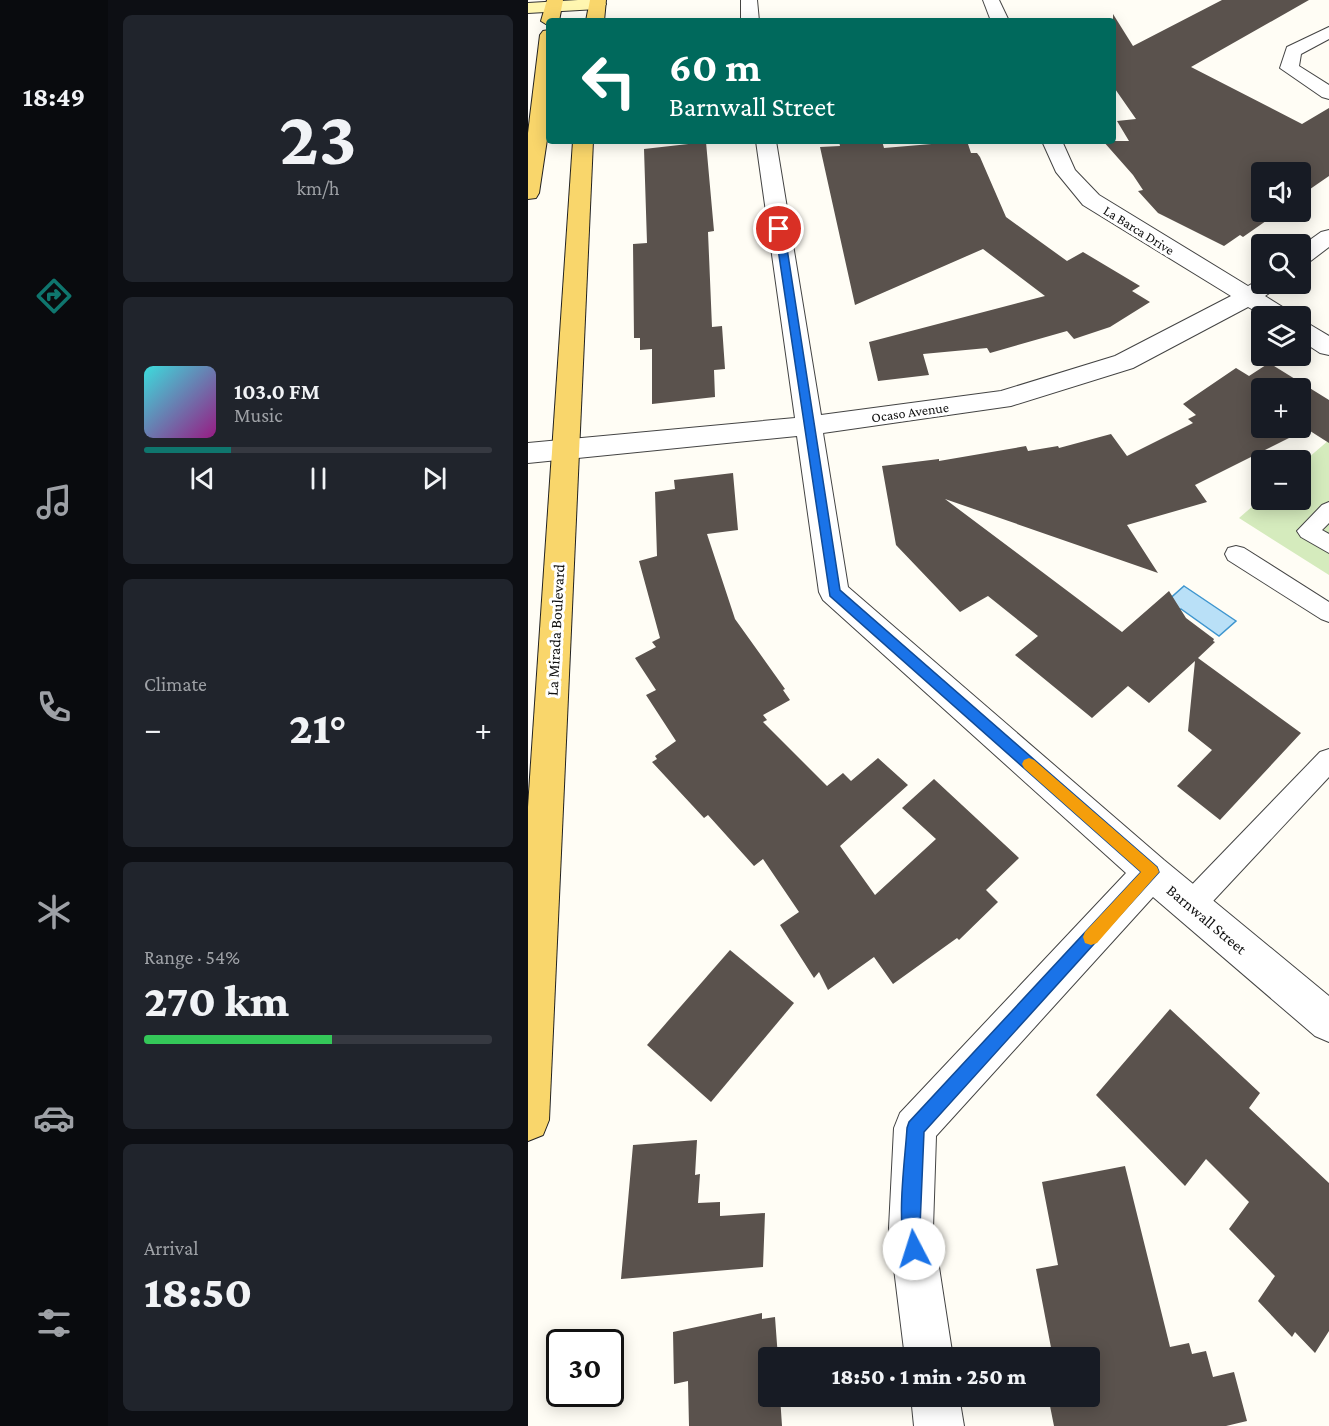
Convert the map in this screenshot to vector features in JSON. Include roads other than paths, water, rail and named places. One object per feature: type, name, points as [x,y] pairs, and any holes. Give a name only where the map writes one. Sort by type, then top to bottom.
[{"type":"main road","points":[[528,8],[596,8]]},
{"type":"main road","points":[[528,193],[535,116],[546,52]]},
{"type":"main road","name":"La Mirada Boulevard","points":[[528,1119],[583,144]]},
{"type":"street","points":[[749,0],[750,18]]},
{"type":"street","points":[[991,0],[999,18]]},
{"type":"street","points":[[1329,32],[1293,51],[1289,68],[1329,93]]},
{"type":"street","name":"Barnwall Street","points":[[766,144],[834,592],[1151,872],[1329,1022]]},
{"type":"street","name":"La Barca Drive","points":[[1053,144],[1066,172],[1091,200],[1251,287]]},
{"type":"street","points":[[1311,250],[1329,237]]},
{"type":"street","name":"Ocaso Avenue","points":[[528,453],[810,426],[1002,400],[1124,362],[1251,293]]},
{"type":"street","name":"La Barca Drive","points":[[1261,294],[1271,306]]},
{"type":"street","points":[[1311,336],[1329,347]]},
{"type":"street","points":[[927,1347],[911,1227],[915,1128],[1151,872]]},
{"type":"street","points":[[936,1407],[939,1426]]},
{"type":"lane","points":[[1329,510],[1308,531],[1329,545]]},
{"type":"lane","points":[[1236,554],[1329,613]]},
{"type":"lane","points":[[1191,905],[1329,760]]},
{"type":"water","points":[[1184,586],[1236,621],[1219,636],[1181,609],[1175,610],[1165,603]]}]
